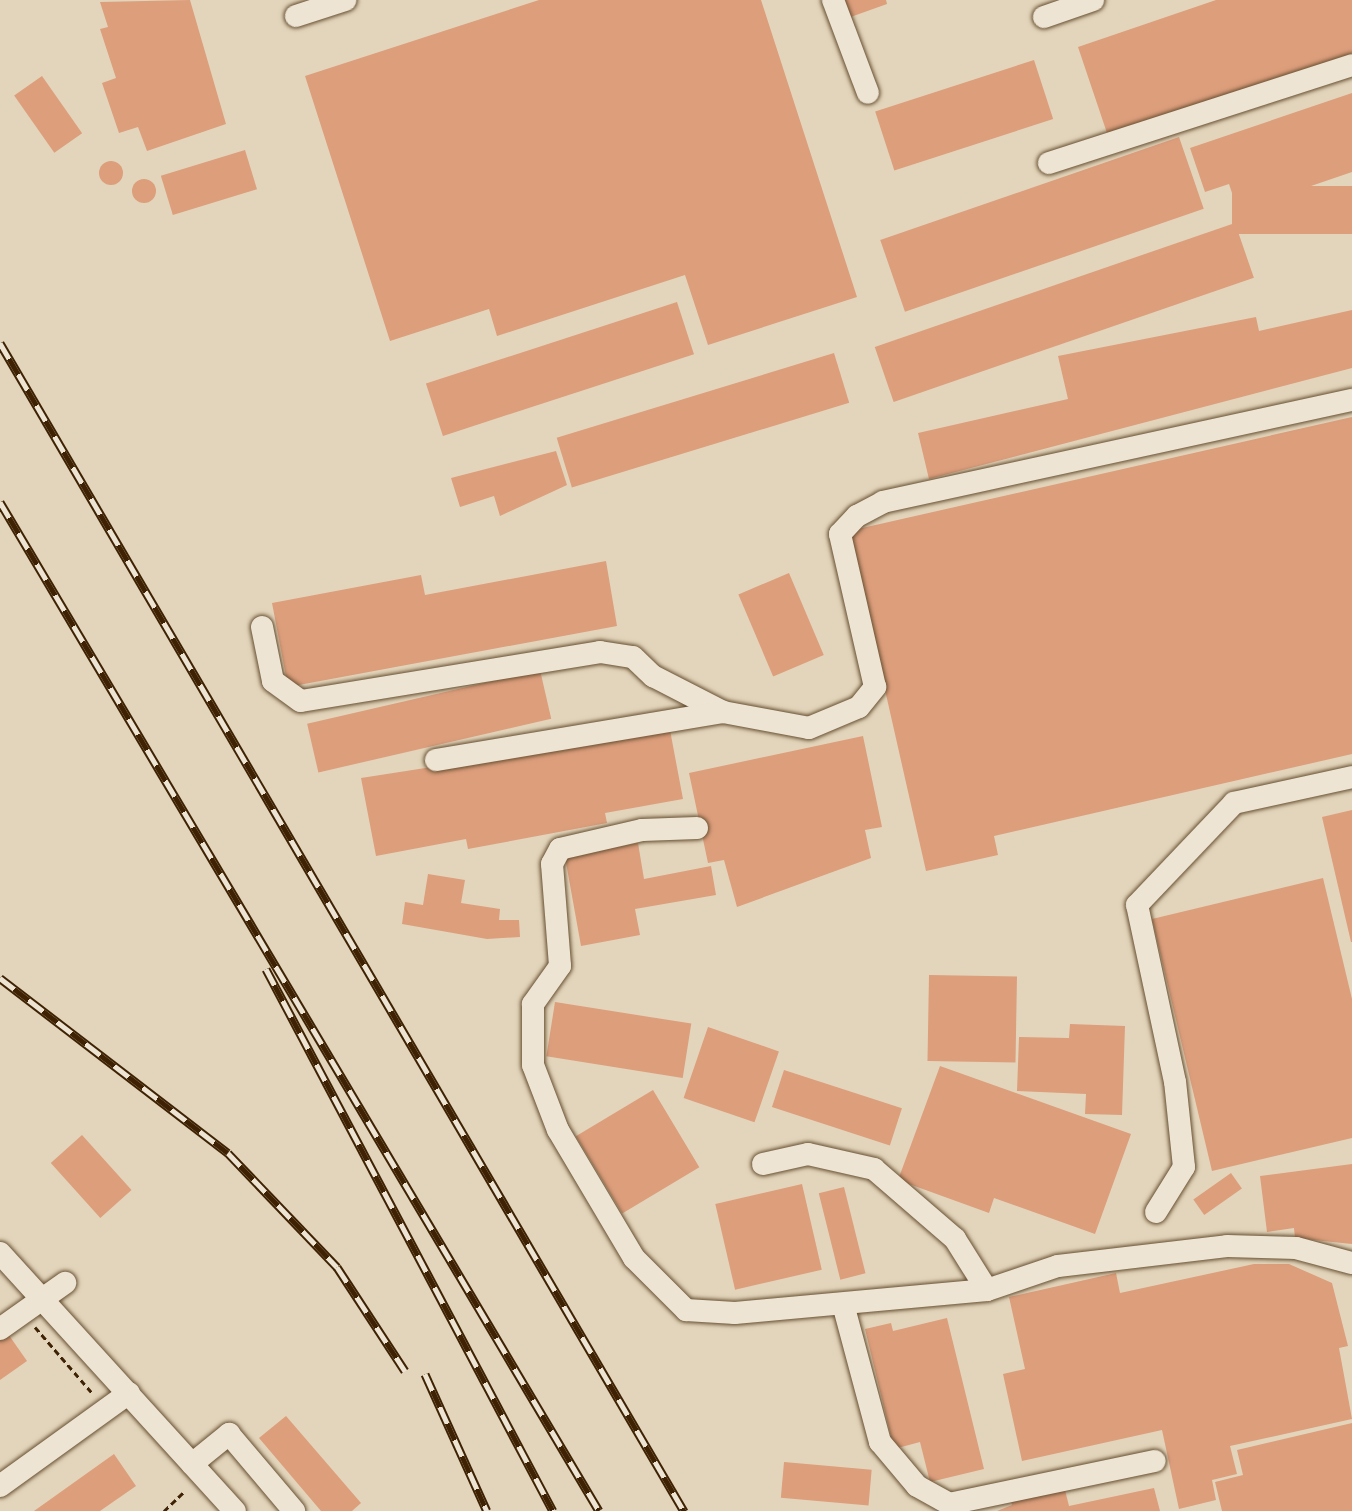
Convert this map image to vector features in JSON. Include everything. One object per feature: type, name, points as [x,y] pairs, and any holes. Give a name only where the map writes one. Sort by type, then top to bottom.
[{"type":"street","points":[[296,16],[345,0]]},
{"type":"street","points":[[833,0],[868,93]]},
{"type":"street","points":[[1044,17],[1093,0]]},
{"type":"street","points":[[1049,163],[1352,65]]},
{"type":"street","points":[[262,627],[273,681],[301,701],[600,652],[633,657],[653,676],[723,712],[809,728],[867,697],[875,687],[840,534],[883,502],[1352,400]]},
{"type":"street","points":[[436,760],[723,712]]},
{"type":"street","points":[[1156,1212],[1184,1167],[1175,1082],[1137,905],[1234,803],[1352,777]]},
{"type":"street","points":[[697,828],[642,830],[560,849],[552,864],[560,966],[533,1004],[533,1065],[558,1130],[614,1229],[686,1310],[843,1304],[987,1290],[1058,1266],[1227,1246],[1296,1248],[1352,1263]]},
{"type":"street","points":[[763,1164],[808,1154],[874,1169],[955,1239],[987,1290]]},
{"type":"street","points":[[0,1253],[235,1511]]},
{"type":"street","points":[[0,1329],[65,1283]]},
{"type":"street","points":[[843,1304],[880,1442],[917,1486],[949,1504],[1155,1461]]},
{"type":"street","points":[[0,1486],[129,1393]]},
{"type":"street","points":[[192,1464],[229,1434],[294,1511]]},
{"type":"path","points":[[23,1313],[108,1411]]},
{"type":"path","points":[[164,1511],[184,1492]]},
{"type":"building","points":[[190,0],[226,124],[147,151],[138,127],[119,133],[102,83],[116,78],[100,29],[108,27],[100,2]]},
{"type":"building","points":[[539,0],[761,0],[857,297],[708,345],[685,275],[497,336],[489,309],[390,341],[305,76]]},
{"type":"building","points":[[839,0],[886,0],[887,4],[845,19]]},
{"type":"building","points":[[1216,0],[1352,0],[1352,57],[1107,133],[1078,47]]},
{"type":"building","points":[[1034,60],[1053,119],[894,171],[875,112]]},
{"type":"building","points":[[42,76],[82,133],[54,153],[14,96]]},
{"type":"building","points":[[1352,93],[1352,172],[1238,211],[1229,184],[1205,192],[1190,148]]},
{"type":"building","points":[[1179,137],[1204,209],[905,312],[880,240]]},
{"type":"building","points":[[245,150],[257,189],[173,215],[161,176]]},
{"type":"building","points":[[111,161],[120,164],[123,173],[120,182],[111,185],[102,182],[99,173],[102,164]]},
{"type":"building","points":[[144,179],[153,182],[156,191],[153,200],[144,203],[135,200],[132,191],[135,182]]},
{"type":"building","points":[[1232,186],[1352,186],[1352,234],[1232,234]]},
{"type":"building","points":[[1235,223],[1254,278],[894,402],[875,347]]},
{"type":"building","points":[[677,302],[694,354],[443,436],[426,384]]},
{"type":"building","points":[[1352,310],[1352,368],[929,479],[918,433],[1068,399],[1058,356],[1256,317],[1259,331]]},
{"type":"building","points":[[834,353],[849,403],[572,488],[557,438]]},
{"type":"building","points":[[1352,417],[1352,754],[994,836],[998,855],[926,871],[849,531]]},
{"type":"building","points":[[556,451],[567,485],[500,516],[494,496],[460,507],[451,478]]},
{"type":"building","points":[[606,561],[617,626],[288,687],[272,603],[421,575],[425,595]]},
{"type":"building","points":[[789,573],[824,655],[773,676],[738,594]]},
{"type":"building","points":[[540,670],[551,719],[318,772],[307,724]]},
{"type":"building","points":[[670,730],[683,799],[605,813],[607,823],[468,849],[466,839],[376,856],[361,778]]},
{"type":"building","points":[[863,736],[882,827],[865,830],[871,858],[737,907],[724,860],[708,863],[689,773]]},
{"type":"building","points":[[1352,810],[1352,942],[1351,942],[1322,817]]},
{"type":"building","points":[[638,843],[644,879],[711,866],[716,895],[635,909],[640,935],[581,946],[565,857]]},
{"type":"building","points":[[428,874],[465,880],[461,903],[500,909],[499,920],[519,920],[520,937],[487,939],[402,924],[405,902],[423,905]]},
{"type":"building","points":[[1323,878],[1352,999],[1352,1138],[1212,1171],[1152,919]]},
{"type":"building","points":[[929,975],[1017,977],[1015,1063],[927,1061]]},
{"type":"building","points":[[555,1002],[691,1024],[683,1078],[546,1056]]},
{"type":"building","points":[[1070,1024],[1125,1026],[1122,1115],[1085,1114],[1086,1094],[1017,1091],[1019,1037],[1069,1038]]},
{"type":"building","points":[[708,1027],[779,1051],[754,1122],[684,1098]]},
{"type":"building","points":[[940,1066],[1131,1134],[1095,1234],[994,1198],[989,1213],[898,1180]]},
{"type":"building","points":[[784,1070],[902,1108],[890,1145],[772,1107]]},
{"type":"building","points":[[653,1090],[699,1167],[622,1213],[576,1136]]},
{"type":"building","points":[[82,1135],[132,1190],[100,1218],[51,1163]]},
{"type":"building","points":[[1352,1164],[1352,1244],[1295,1238],[1294,1228],[1267,1232],[1260,1176]]},
{"type":"building","points":[[1231,1173],[1242,1189],[1204,1215],[1193,1199]]},
{"type":"building","points":[[802,1184],[822,1270],[735,1290],[715,1204]]},
{"type":"building","points":[[844,1187],[866,1273],[840,1280],[819,1193]]},
{"type":"building","points":[[1254,1264],[1289,1264],[1332,1283],[1348,1346],[1339,1348],[1352,1419],[1230,1446],[1237,1474],[1212,1480],[1216,1500],[1179,1509],[1162,1430],[1022,1461],[1003,1374],[1025,1369],[1009,1297],[1116,1273],[1120,1293]]},
{"type":"building","points":[[947,1318],[984,1469],[930,1482],[920,1442],[894,1449],[865,1329],[891,1323],[893,1331]]},
{"type":"building","points":[[6,1331],[27,1361],[0,1380],[0,1336]]},
{"type":"building","points":[[286,1416],[361,1503],[352,1511],[321,1511],[259,1438]]},
{"type":"building","points":[[1352,1423],[1352,1511],[1222,1511],[1215,1482],[1243,1475],[1237,1450]]},
{"type":"building","points":[[114,1454],[136,1486],[100,1511],[34,1511]]},
{"type":"building","points":[[784,1462],[872,1470],[869,1506],[781,1498]]},
{"type":"building","points":[[1064,1486],[1069,1506],[1154,1488],[1160,1511],[997,1511],[1012,1505],[1010,1498]]},
{"type":"railway","points":[[0,343],[684,1511]]},
{"type":"railway","points":[[0,502],[599,1511]]},
{"type":"railway","points":[[266,969],[553,1511]]},
{"type":"railway","points":[[0,978],[228,1153],[337,1267],[405,1371]]},
{"type":"railway","points":[[425,1374],[487,1511]]}]
